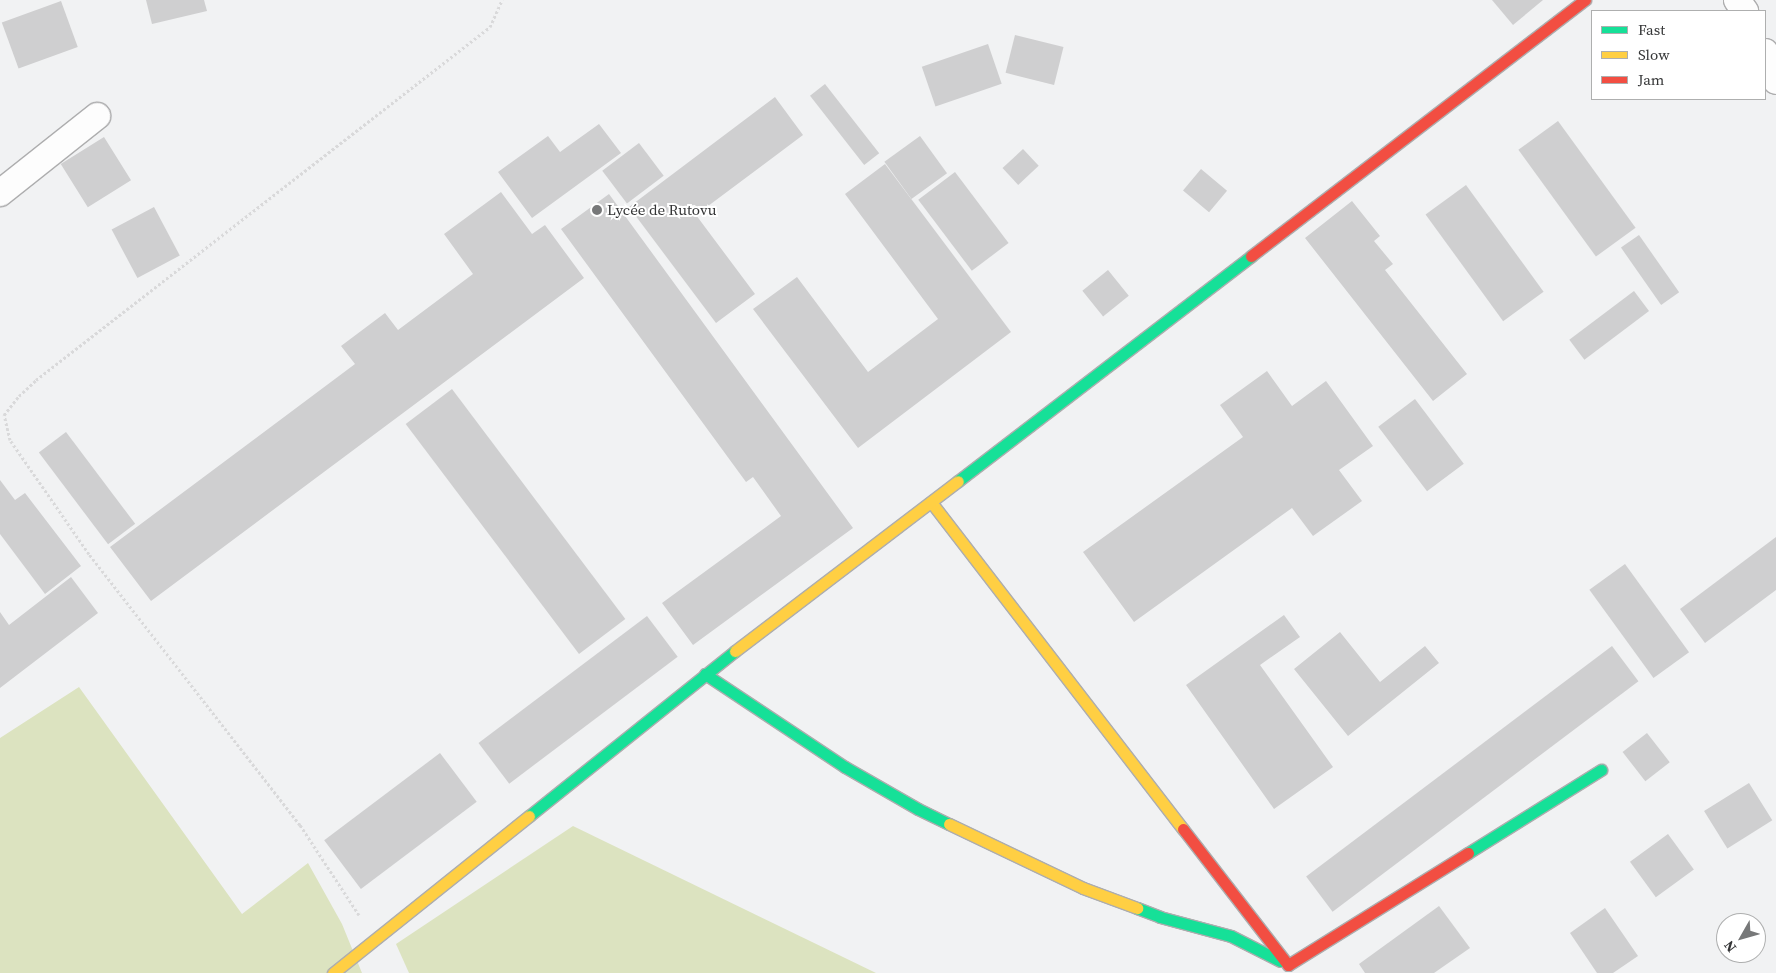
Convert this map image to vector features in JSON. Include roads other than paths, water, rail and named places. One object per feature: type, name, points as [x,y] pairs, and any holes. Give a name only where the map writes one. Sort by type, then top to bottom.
[{"type":"street","points":[[333,973],[705,674],[1585,0]]},
{"type":"street","points":[[1766,55],[1776,81]]},
{"type":"street","points":[[0,193],[97,116]]},
{"type":"street","points":[[931,502],[1292,969]]},
{"type":"street","points":[[705,674],[845,767],[918,809],[1083,888],[1160,917],[1231,936],[1292,969]]},
{"type":"street","points":[[1292,969],[1601,770]]},
{"type":"place","name":"Lycée de Rutovu","points":[[597,210]]}]
